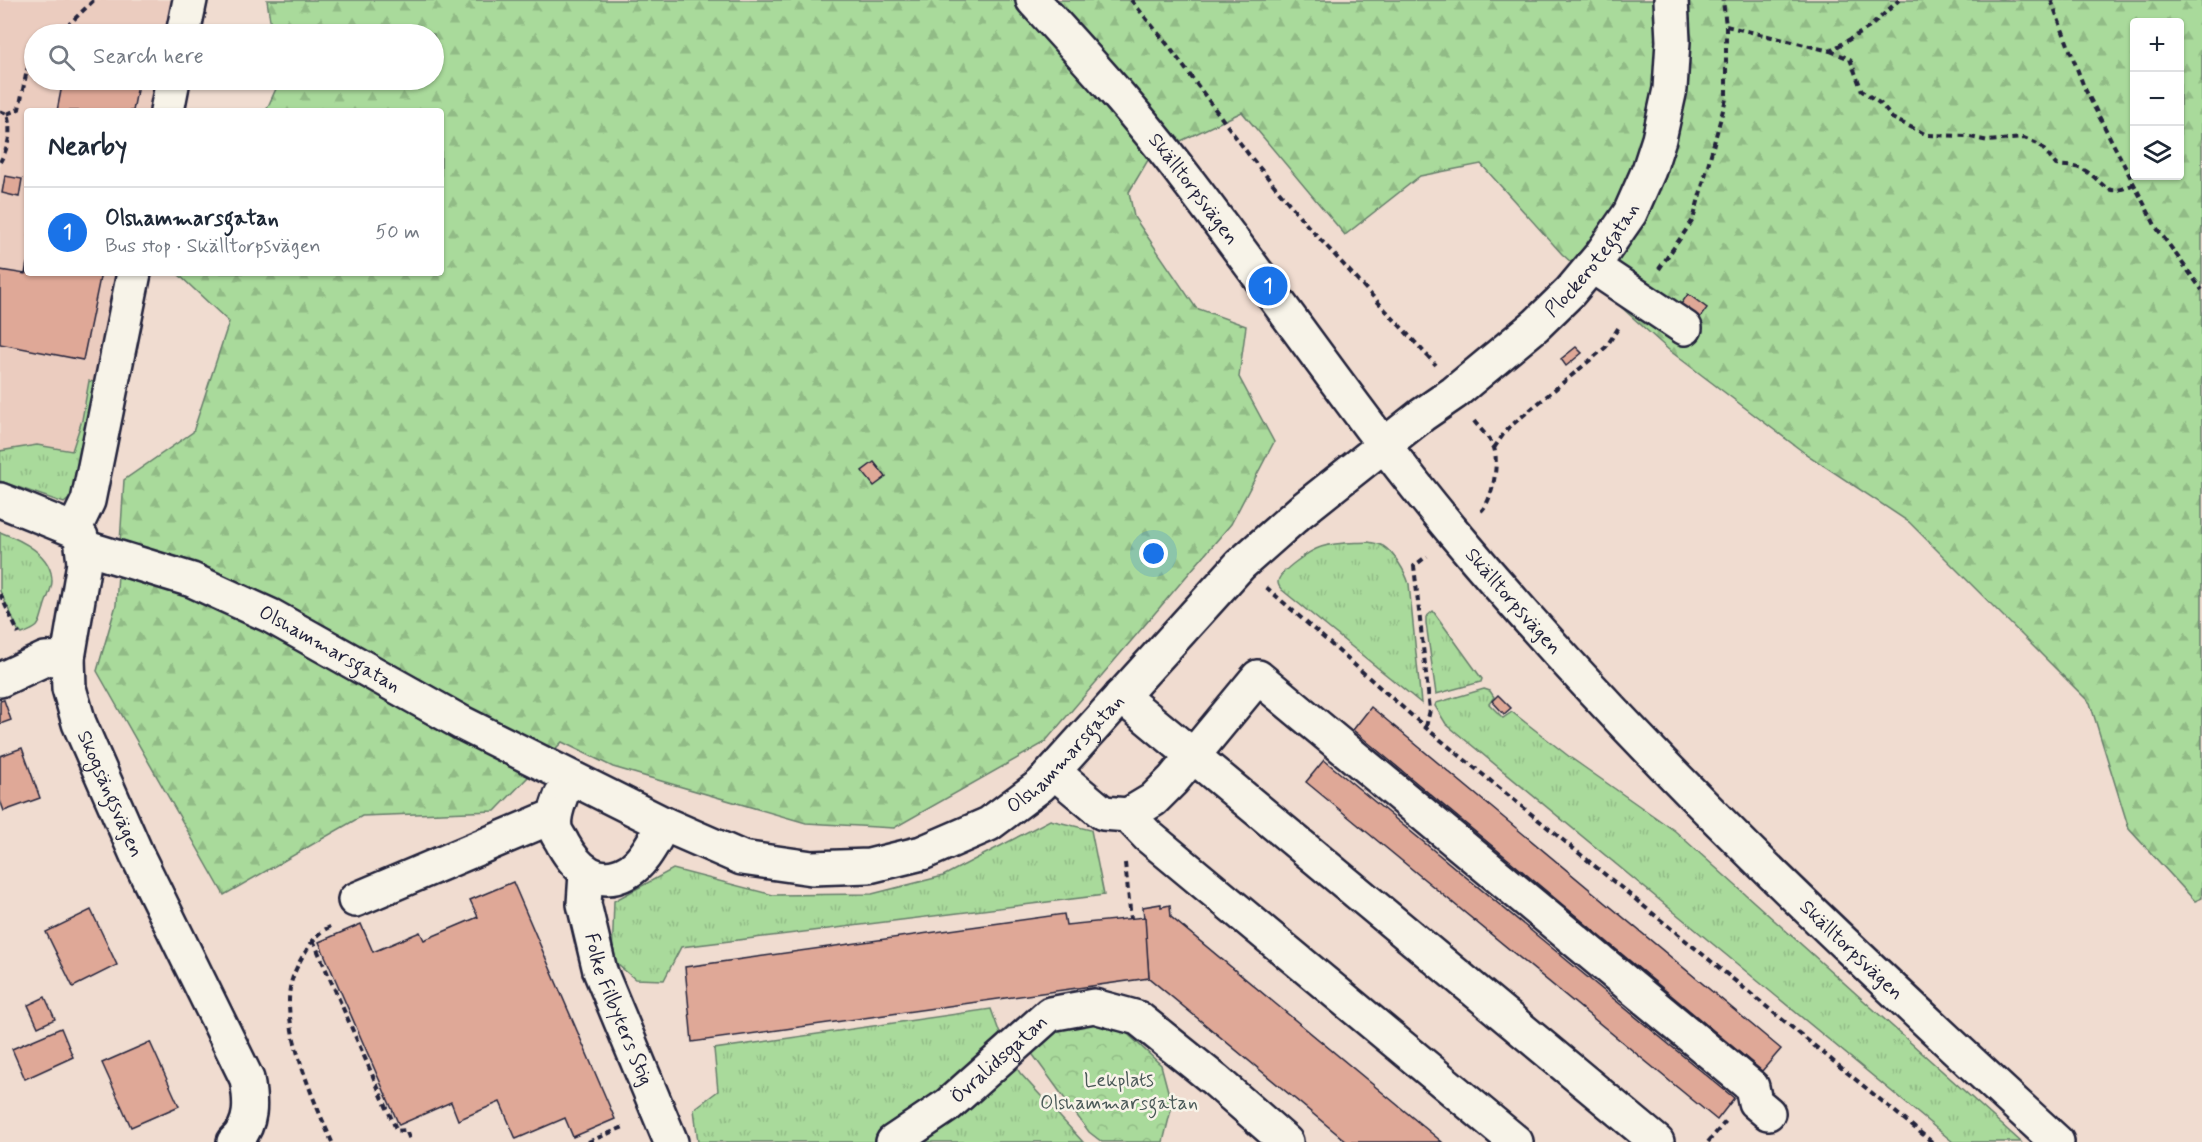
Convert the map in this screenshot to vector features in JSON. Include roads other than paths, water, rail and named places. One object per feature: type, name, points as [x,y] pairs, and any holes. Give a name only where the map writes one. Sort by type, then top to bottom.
[{"type":"street","points":[[185,24],[190,0]]},
{"type":"street","name":"Skälltorpsvägen","points":[[1033,0],[1181,171],[1385,446],[1455,534],[1600,699],[1743,846],[1905,1002],[2057,1142]]},
{"type":"street","name":"Plockerotegatan","points":[[1385,446],[1536,326],[1592,266],[1630,213],[1644,184],[1659,139],[1671,73],[1673,41],[1671,0]]},
{"type":"street","points":[[168,108],[171,90]]},
{"type":"street","points":[[1592,266],[1685,328]]},
{"type":"street","points":[[0,500],[78,538],[88,501],[133,276]]},
{"type":"street","name":"Olshammarsgatan","points":[[78,538],[192,580],[271,616],[462,723],[663,824],[742,858],[812,868],[869,867],[922,853],[989,824],[1041,785],[1240,565],[1300,512],[1385,446]]},
{"type":"street","name":"Skogsängsvägen","points":[[78,538],[84,563],[68,658],[69,688],[79,723],[137,855],[247,1079],[251,1101],[242,1130]]},
{"type":"street","points":[[0,680],[45,659],[68,658]]},
{"type":"street","points":[[1054,772],[1103,813],[1128,815],[1153,800],[1173,780],[1258,677],[1752,1087],[1755,1102],[1768,1113]]},
{"type":"street","points":[[1121,696],[1657,1142]]},
{"type":"street","points":[[568,775],[554,816],[555,830],[566,849],[586,873],[602,878],[628,872],[641,860],[663,824]]},
{"type":"street","points":[[1128,815],[1148,836],[1516,1142]]},
{"type":"street","points":[[355,900],[554,816]]},
{"type":"street","name":"Folke Filbyters Stig","points":[[586,873],[584,904],[600,971],[665,1127]]},
{"type":"street","name":"Övralidsgatan","points":[[893,1142],[948,1105],[1050,1014],[1094,1006],[1138,1018],[1215,1080],[1286,1142]]},
{"type":"place","name":"Olshammarsgatan","points":[[1268,286]]},
{"type":"park label","name":"Lekplats Olshammarsgatan","points":[[1119,1092]]}]
